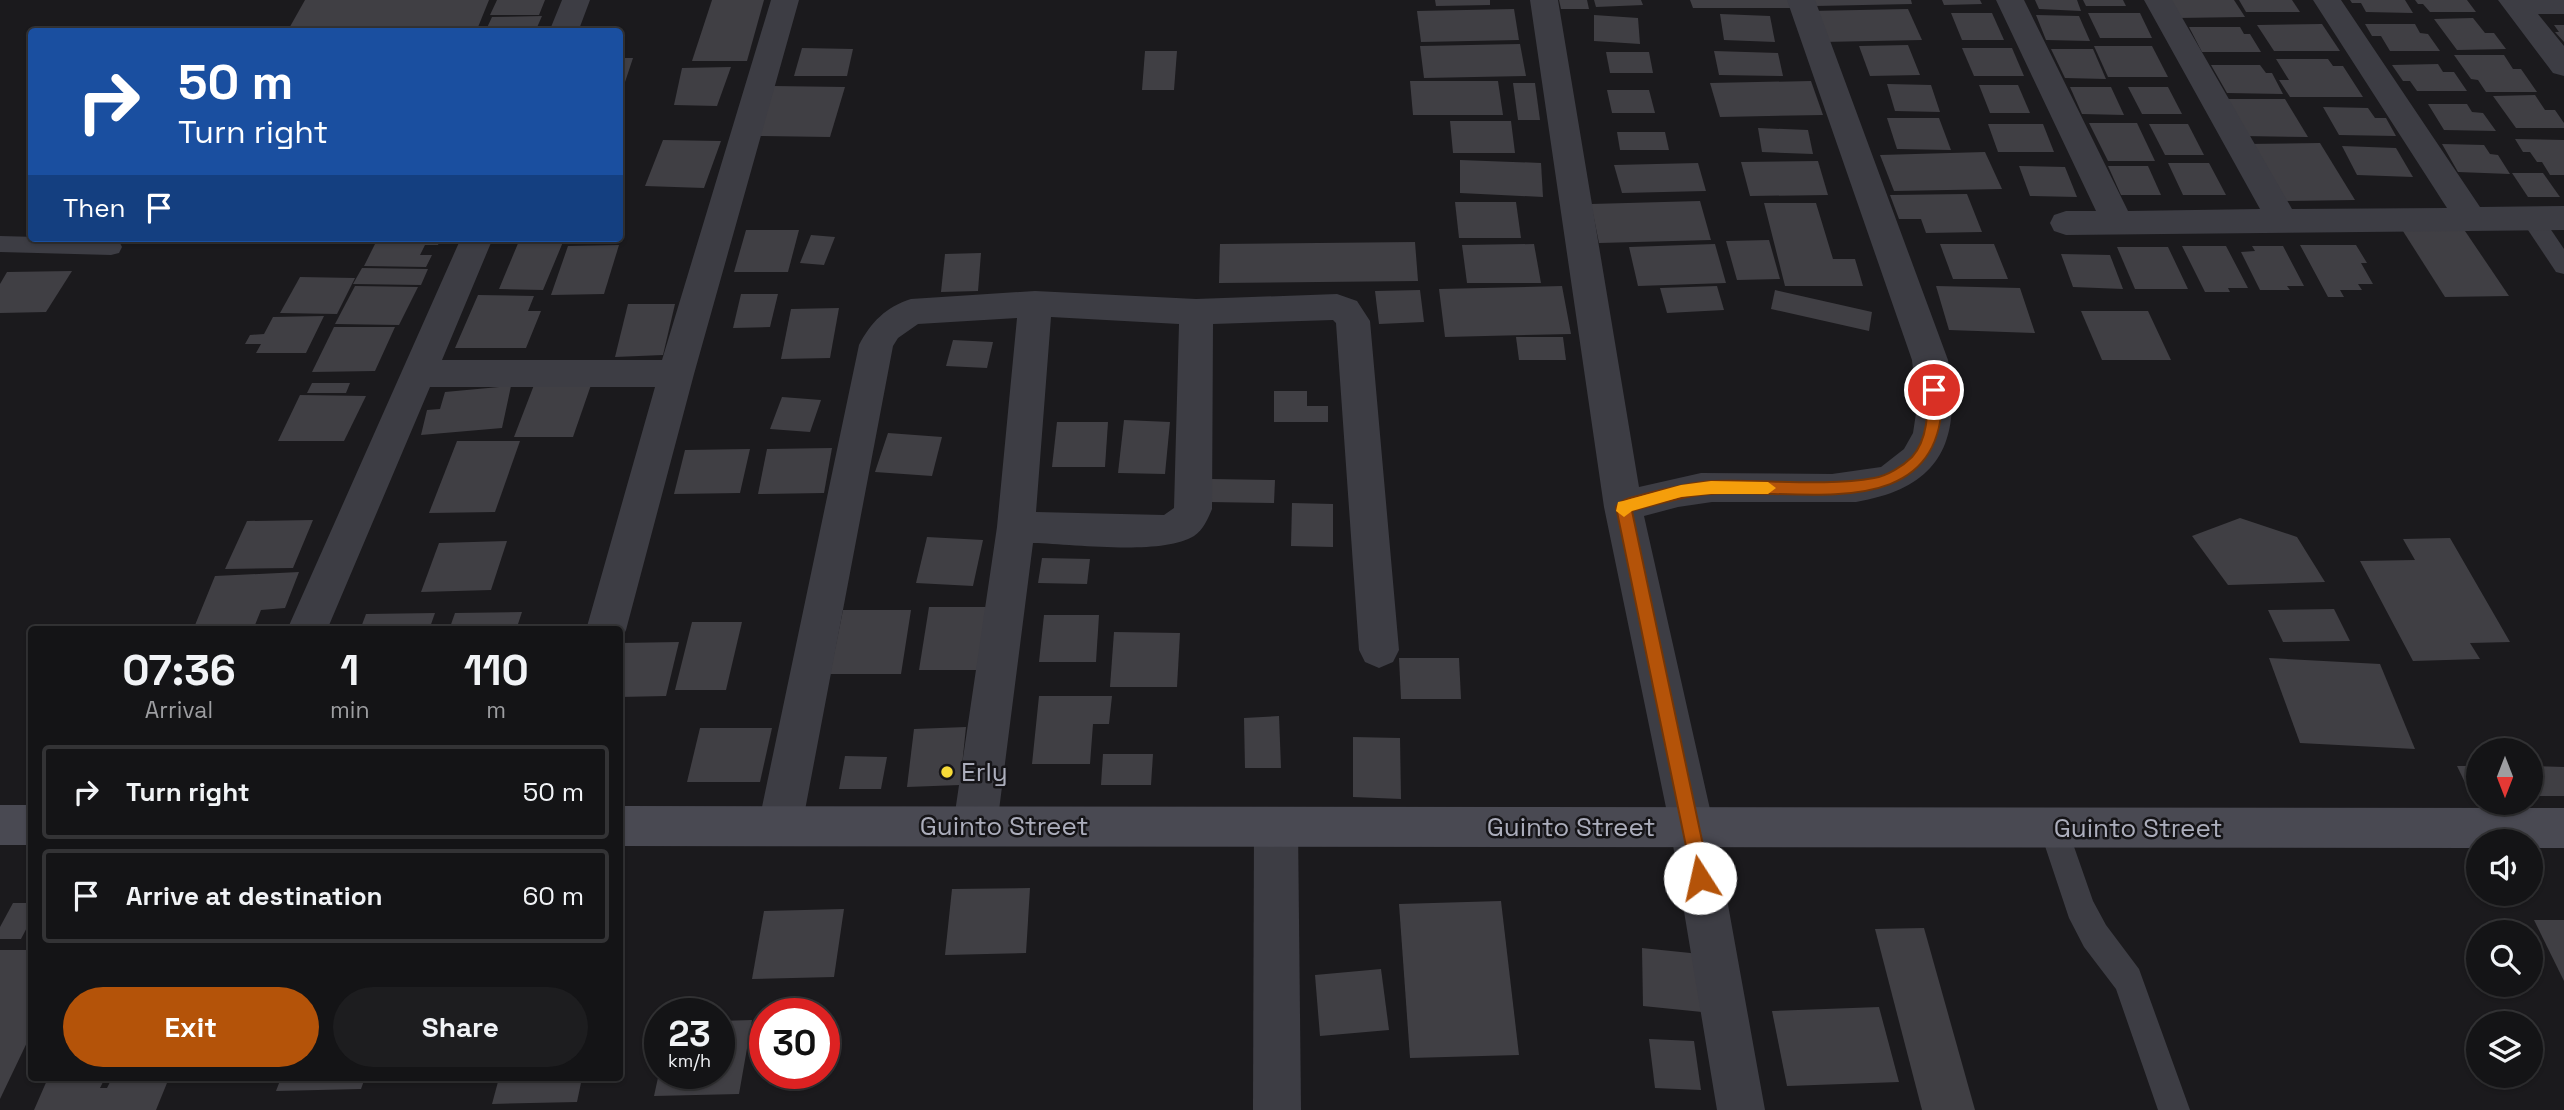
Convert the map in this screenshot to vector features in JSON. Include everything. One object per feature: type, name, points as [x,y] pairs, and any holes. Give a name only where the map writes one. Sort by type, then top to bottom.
[{"type":"street","points":[[565,28],[576,0]]},
{"type":"street","points":[[607,626],[676,374],[785,0]]},
{"type":"street","points":[[1544,0],[1623,507],[1692,827],[1741,1110]]},
{"type":"street","points":[[1623,507],[1681,491],[1711,487],[1795,489],[1874,484],[1894,478],[1917,461],[1932,432],[1935,414],[1930,360],[1801,0]]},
{"type":"street","points":[[2010,0],[2117,222]]},
{"type":"street","points":[[2158,0],[2282,220]]},
{"type":"street","points":[[2327,0],[2471,219]]},
{"type":"street","points":[[2514,2],[2564,5]]},
{"type":"street","points":[[2514,2],[2564,66]]},
{"type":"street","points":[[2066,223],[2564,218]]},
{"type":"street","points":[[309,626],[475,242]]},
{"type":"street","points":[[975,826],[1016,527],[1035,304]]},
{"type":"street","points":[[780,826],[876,345],[886,329],[911,312],[1035,304],[1196,312],[1337,307],[1345,310],[1353,321],[1379,650]]},
{"type":"street","points":[[1016,527],[1165,531],[1182,526],[1189,520],[1193,509],[1196,312]]},
{"type":"street","points":[[420,373],[676,374]]},
{"type":"street","points":[[0,825],[28,825]]},
{"type":"street","name":"Guinto Street","points":[[623,826],[2564,828]]},
{"type":"street","points":[[1276,827],[1277,1110]]},
{"type":"lane","points":[[2531,218],[2564,266]]},
{"type":"lane","points":[[0,244],[111,247]]},
{"type":"lane","points":[[2054,828],[2080,907],[2095,936],[2128,980],[2174,1110]]},
{"type":"building","points":[[305,0],[489,0],[478,28],[289,28]]},
{"type":"building","points":[[497,0],[545,0],[539,15],[490,15]]},
{"type":"building","points":[[712,0],[764,0],[747,61],[692,61]]},
{"type":"building","points":[[1435,0],[1490,0],[1490,5],[1436,6]]},
{"type":"building","points":[[1559,0],[1587,0],[1589,9],[1561,9]]},
{"type":"building","points":[[1594,0],[1641,0],[1643,5],[1596,7]]},
{"type":"building","points":[[1690,0],[1789,0],[1793,8],[1693,8]]},
{"type":"building","points":[[1813,0],[1911,0],[1912,4],[1815,6]]},
{"type":"building","points":[[1942,0],[1980,0],[1982,4],[1944,5]]},
{"type":"building","points":[[2035,0],[2077,0],[2081,11],[2039,9]]},
{"type":"building","points":[[2083,0],[2123,0],[2126,6],[2086,6]]},
{"type":"building","points":[[2167,0],[2234,0],[2245,17],[2177,18]]},
{"type":"building","points":[[2239,0],[2292,0],[2300,12],[2246,12]]},
{"type":"building","points":[[2350,0],[2405,0],[2413,13],[2366,12],[2361,3],[2352,3]]},
{"type":"building","points":[[2415,0],[2467,0],[2476,12],[2430,12]]},
{"type":"building","points":[[1514,9],[1519,40],[1421,42],[1417,11]]},
{"type":"building","points":[[1908,9],[1922,40],[1822,42],[1810,11]]},
{"type":"building","points":[[1951,13],[1992,13],[2004,40],[1962,40]]},
{"type":"building","points":[[2088,13],[2140,13],[2152,38],[2100,38]]},
{"type":"building","points":[[1720,14],[1770,16],[1775,42],[1724,40]]},
{"type":"building","points":[[1594,15],[1638,18],[1640,44],[1594,41]]},
{"type":"building","points":[[2036,15],[2079,16],[2090,41],[2046,40]]},
{"type":"building","points":[[542,16],[537,28],[487,28],[492,17]]},
{"type":"building","points":[[2473,18],[2485,33],[2494,33],[2506,49],[2457,50],[2434,19]]},
{"type":"building","points":[[2322,24],[2340,51],[2274,51],[2257,25]]},
{"type":"building","points":[[2365,24],[2415,24],[2420,33],[2428,34],[2440,51],[2390,51],[2381,36],[2372,36]]},
{"type":"building","points":[[2554,25],[2564,25],[2564,42],[2555,32],[2559,32]]},
{"type":"building","points":[[2189,27],[2240,27],[2244,34],[2250,34],[2261,52],[2202,52]]},
{"type":"building","points":[[1520,44],[1526,76],[1424,78],[1420,46]]},
{"type":"building","points":[[1908,45],[1920,75],[1870,76],[1859,46]]},
{"type":"building","points":[[2094,46],[2152,46],[2168,77],[2108,77]]},
{"type":"building","points":[[802,48],[853,49],[847,76],[794,76]]},
{"type":"building","points":[[1962,48],[2012,48],[2024,76],[1974,76]]},
{"type":"building","points":[[2051,49],[2093,49],[2106,79],[2065,78]]},
{"type":"building","points":[[1145,51],[1177,51],[1174,90],[1142,90]]},
{"type":"building","points":[[1714,51],[1778,53],[1783,76],[1719,75]]},
{"type":"building","points":[[1606,52],[1649,52],[1653,73],[1610,73]]},
{"type":"building","points":[[2454,55],[2504,55],[2513,69],[2521,69],[2537,92],[2486,92],[2478,80],[2471,79]]},
{"type":"building","points":[[623,58],[633,58],[623,88]]},
{"type":"building","points":[[2276,59],[2328,59],[2333,66],[2343,66],[2363,97],[2290,97],[2279,80],[2289,80]]},
{"type":"building","points":[[2438,64],[2443,72],[2454,72],[2467,91],[2417,91],[2410,81],[2403,81],[2392,65]]},
{"type":"building","points":[[2211,65],[2260,65],[2266,73],[2272,73],[2283,94],[2227,93]]},
{"type":"building","points":[[731,67],[717,106],[674,105],[682,68]]},
{"type":"building","points":[[1410,81],[1498,81],[1503,115],[1413,115]]},
{"type":"building","points":[[1811,81],[1823,115],[1720,117],[1710,83]]},
{"type":"building","points":[[1513,83],[1535,83],[1540,120],[1518,120]]},
{"type":"building","points":[[1887,84],[1931,85],[1940,112],[1895,111]]},
{"type":"building","points":[[1979,85],[2018,85],[2030,113],[1990,113]]},
{"type":"building","points":[[773,86],[845,87],[830,137],[756,136]]},
{"type":"building","points":[[2070,87],[2111,87],[2124,115],[2082,114]]},
{"type":"building","points":[[2128,87],[2168,87],[2182,114],[2142,114]]},
{"type":"building","points":[[1607,90],[1649,90],[1655,113],[1612,113]]},
{"type":"building","points":[[2535,95],[2545,110],[2555,110],[2564,123],[2564,128],[2516,128],[2493,96]]},
{"type":"building","points":[[2220,99],[2285,99],[2308,137],[2243,136]]},
{"type":"building","points":[[2428,104],[2467,104],[2472,112],[2483,113],[2496,131],[2444,130]]},
{"type":"building","points":[[2323,107],[2368,108],[2375,118],[2386,118],[2396,136],[2339,135]]},
{"type":"building","points":[[1887,118],[1939,118],[1951,150],[1897,149]]},
{"type":"building","points":[[1450,121],[1511,121],[1515,153],[1453,153]]},
{"type":"building","points":[[2089,123],[2137,123],[2155,161],[2108,161]]},
{"type":"building","points":[[1988,124],[2043,124],[2054,152],[1998,152]]},
{"type":"building","points":[[2149,124],[2188,124],[2204,155],[2165,155]]},
{"type":"building","points":[[1758,128],[1808,130],[1813,154],[1762,152]]},
{"type":"building","points":[[1617,132],[1665,132],[1669,150],[1620,150]]},
{"type":"building","points":[[2515,139],[2564,140],[2564,175],[2550,175],[2542,162],[2537,162],[2530,152],[2523,152]]},
{"type":"building","points":[[663,140],[721,141],[704,188],[645,186]]},
{"type":"building","points":[[2320,143],[2355,200],[2280,201],[2247,144]]},
{"type":"building","points":[[2442,144],[2484,145],[2490,154],[2498,155],[2510,174],[2458,172]]},
{"type":"building","points":[[2342,146],[2396,148],[2413,177],[2357,175]]},
{"type":"building","points":[[1985,152],[2002,189],[1894,191],[1880,155]]},
{"type":"building","points":[[1460,160],[1541,163],[1543,197],[1460,193]]},
{"type":"building","points":[[1818,161],[1828,195],[1750,196],[1741,162]]},
{"type":"building","points":[[1698,163],[1706,191],[1622,193],[1614,165]]},
{"type":"building","points":[[2168,163],[2209,163],[2226,195],[2183,195]]},
{"type":"building","points":[[2019,166],[2065,167],[2077,197],[2030,196]]},
{"type":"building","points":[[2108,166],[2148,166],[2161,195],[2121,195]]},
{"type":"building","points":[[2512,173],[2543,173],[2560,197],[2528,197]]},
{"type":"building","points":[[1967,194],[1982,232],[1926,233],[1921,219],[1899,219],[1890,195]]},
{"type":"building","points":[[1700,201],[1711,240],[1599,243],[1591,204]]},
{"type":"building","points":[[1455,202],[1516,202],[1521,238],[1459,238]]},
{"type":"building","points":[[1764,203],[1816,203],[1833,259],[1855,259],[1863,286],[1785,286]]},
{"type":"building","points":[[2401,228],[2463,228],[2509,296],[2445,297]]},
{"type":"building","points":[[746,230],[799,230],[788,272],[734,272]]},
{"type":"building","points":[[811,235],[835,237],[824,265],[800,263]]},
{"type":"building","points":[[1769,240],[1780,279],[1737,280],[1726,241]]},
{"type":"building","points":[[376,242],[439,242],[438,245],[425,245],[420,255],[432,255],[426,267],[364,266]]},
{"type":"building","points":[[519,242],[563,242],[543,290],[499,289]]},
{"type":"building","points":[[1415,242],[1418,281],[1219,283],[1220,244]]},
{"type":"building","points":[[1534,244],[1541,283],[1467,283],[1462,245]]},
{"type":"building","points":[[1715,244],[1726,283],[1638,286],[1629,247]]},
{"type":"building","points":[[1940,244],[1994,244],[2008,279],[1953,279]]},
{"type":"building","points":[[619,245],[604,294],[551,295],[568,246]]},
{"type":"building","points":[[2300,245],[2356,245],[2367,263],[2361,263],[2373,284],[2358,284],[2362,290],[2340,290],[2344,297],[2328,297]]},
{"type":"building","points":[[2182,246],[2226,246],[2248,288],[2228,288],[2230,292],[2205,292]]},
{"type":"building","points":[[2252,246],[2283,246],[2304,286],[2287,286],[2290,290],[2260,290],[2241,252],[2255,251]]},
{"type":"building","points":[[2117,247],[2168,247],[2188,289],[2135,289]]},
{"type":"building","points":[[981,253],[978,291],[941,292],[945,254]]},
{"type":"building","points":[[2061,254],[2110,255],[2123,289],[2073,287]]},
{"type":"building","points":[[362,268],[428,269],[421,285],[353,284]]},
{"type":"building","points":[[72,271],[46,312],[0,313],[0,284],[7,272]]},
{"type":"building","points":[[300,277],[355,278],[337,314],[280,313]]},
{"type":"building","points":[[355,286],[418,287],[399,325],[335,324]]},
{"type":"building","points":[[1562,286],[1571,334],[1445,337],[1439,289]]},
{"type":"building","points":[[1717,286],[1724,310],[1667,313],[1660,288]]},
{"type":"building","points":[[1936,286],[2020,288],[2035,333],[1949,330]]},
{"type":"building","points":[[1420,290],[1424,322],[1379,324],[1375,291]]},
{"type":"building","points":[[1775,290],[1872,312],[1869,331],[1771,309]]},
{"type":"building","points":[[741,294],[778,294],[770,327],[733,328]]},
{"type":"building","points":[[478,295],[534,296],[528,311],[541,311],[526,348],[455,348]]},
{"type":"building","points":[[628,304],[675,304],[663,355],[615,357]]},
{"type":"building","points":[[839,308],[830,358],[781,359],[791,309]]},
{"type":"building","points":[[2081,311],[2148,311],[2171,360],[2102,360]]},
{"type":"building","points":[[324,316],[306,353],[256,353],[261,344],[245,344],[250,335],[264,334],[273,317]]},
{"type":"building","points":[[334,327],[395,327],[375,371],[312,372]]},
{"type":"building","points":[[1516,337],[1563,337],[1566,360],[1519,360]]},
{"type":"building","points":[[953,340],[993,342],[987,368],[946,366]]},
{"type":"building","points":[[312,383],[350,383],[346,393],[307,393]]},
{"type":"building","points":[[534,385],[591,385],[573,437],[514,437]]},
{"type":"building","points":[[511,386],[502,428],[421,435],[427,410],[440,409],[445,392]]},
{"type":"building","points":[[1274,391],[1307,391],[1307,406],[1328,406],[1328,422],[1274,422]]},
{"type":"building","points":[[300,395],[366,396],[344,441],[278,441]]},
{"type":"building","points":[[782,397],[821,400],[810,432],[770,429]]},
{"type":"building","points":[[1124,420],[1170,422],[1165,474],[1118,473]]},
{"type":"building","points":[[1057,422],[1108,422],[1105,467],[1052,467]]},
{"type":"building","points":[[888,433],[942,437],[932,476],[875,472]]},
{"type":"building","points":[[457,441],[520,441],[495,512],[429,513]]},
{"type":"building","points":[[832,448],[824,493],[758,494],[767,449]]},
{"type":"building","points":[[750,449],[740,493],[674,494],[685,450]]},
{"type":"building","points":[[1211,479],[1275,480],[1274,503],[1209,502]]},
{"type":"building","points":[[1292,503],[1333,504],[1333,547],[1291,546]]},
{"type":"building","points":[[2240,518],[2297,537],[2325,582],[2228,585],[2192,536]]},
{"type":"building","points":[[313,520],[293,568],[225,569],[247,521]]},
{"type":"building","points":[[927,537],[983,540],[973,586],[916,583]]},
{"type":"building","points":[[2450,538],[2510,642],[2470,643],[2480,659],[2413,661],[2360,561],[2415,560],[2403,539]]},
{"type":"building","points":[[507,541],[491,590],[421,592],[439,543]]},
{"type":"building","points":[[1042,558],[1090,559],[1087,584],[1038,583]]},
{"type":"building","points":[[299,572],[285,608],[261,610],[255,626],[195,626],[215,576]]},
{"type":"building","points":[[929,607],[987,607],[979,670],[919,670]]},
{"type":"building","points":[[2334,609],[2350,641],[2283,642],[2268,610]]},
{"type":"building","points":[[843,610],[911,610],[901,674],[830,674]]},
{"type":"building","points":[[522,612],[517,626],[450,626],[455,613]]},
{"type":"building","points":[[435,613],[430,626],[362,626],[366,614]]},
{"type":"building","points":[[1044,615],[1099,615],[1096,662],[1039,662]]},
{"type":"building","points":[[692,622],[742,622],[726,690],[675,690]]},
{"type":"building","points":[[1114,632],[1180,633],[1177,687],[1110,687]]},
{"type":"building","points":[[679,642],[666,696],[623,697],[623,643]]},
{"type":"building","points":[[1399,658],[1459,658],[1461,699],[1401,699]]},
{"type":"building","points":[[2269,658],[2380,664],[2415,749],[2300,743]]},
{"type":"building","points":[[1039,696],[1112,696],[1109,724],[1093,724],[1090,764],[1032,764]]},
{"type":"building","points":[[1279,716],[1281,768],[1245,768],[1244,718]]},
{"type":"building","points":[[966,727],[960,785],[907,787],[914,729]]},
{"type":"building","points":[[700,728],[772,728],[760,782],[687,782]]},
{"type":"building","points":[[1353,737],[1400,738],[1401,799],[1353,797]]},
{"type":"building","points":[[1103,754],[1153,754],[1151,785],[1101,785]]},
{"type":"building","points":[[845,756],[887,757],[881,789],[839,789]]},
{"type":"building","points":[[2457,766],[2466,766],[2466,785]]},
{"type":"building","points":[[2543,766],[2564,767],[2564,796],[2543,796]]},
{"type":"building","points":[[1030,888],[1026,953],[945,955],[952,889]]},
{"type":"building","points":[[1501,901],[1519,1055],[1410,1058],[1399,904]]},
{"type":"building","points":[[13,903],[28,903],[28,926],[21,939],[0,939],[0,927]]},
{"type":"building","points":[[844,909],[834,977],[752,979],[764,911]]},
{"type":"building","points":[[2543,920],[2564,920],[2564,981],[2543,938]]},
{"type":"building","points":[[1924,928],[1975,1110],[1922,1110],[1875,929]]},
{"type":"building","points":[[1642,948],[1700,954],[1702,1012],[1643,1006]]},
{"type":"building","points":[[0,950],[28,950],[28,1040],[0,1099]]},
{"type":"building","points":[[1381,969],[1389,1030],[1320,1036],[1315,975]]},
{"type":"building","points":[[1879,1007],[1899,1082],[1787,1086],[1772,1011]]},
{"type":"building","points":[[749,1020],[749,1037],[739,1094],[654,1096],[656,1089],[735,1089],[735,1021]]},
{"type":"building","points":[[1649,1039],[1694,1041],[1701,1090],[1655,1088]]},
{"type":"building","points":[[47,1081],[104,1081],[100,1088],[107,1088],[110,1081],[168,1081],[156,1110],[34,1110]]},
{"type":"building","points":[[280,1081],[364,1081],[361,1089],[276,1091]]},
{"type":"building","points":[[498,1081],[581,1081],[577,1102],[492,1104]]},
{"type":"slow traffic","points":[[1624,511],[1623,507],[1681,491],[1711,487],[1768,488]]},
{"type":"place","name":"Erly","points":[[947,772]]},
{"type":"route","points":[[1700,878],[1692,827],[1623,507],[1681,491],[1711,487],[1839,487],[1874,484],[1894,478],[1917,461],[1932,432],[1935,414],[1934,390]]}]
